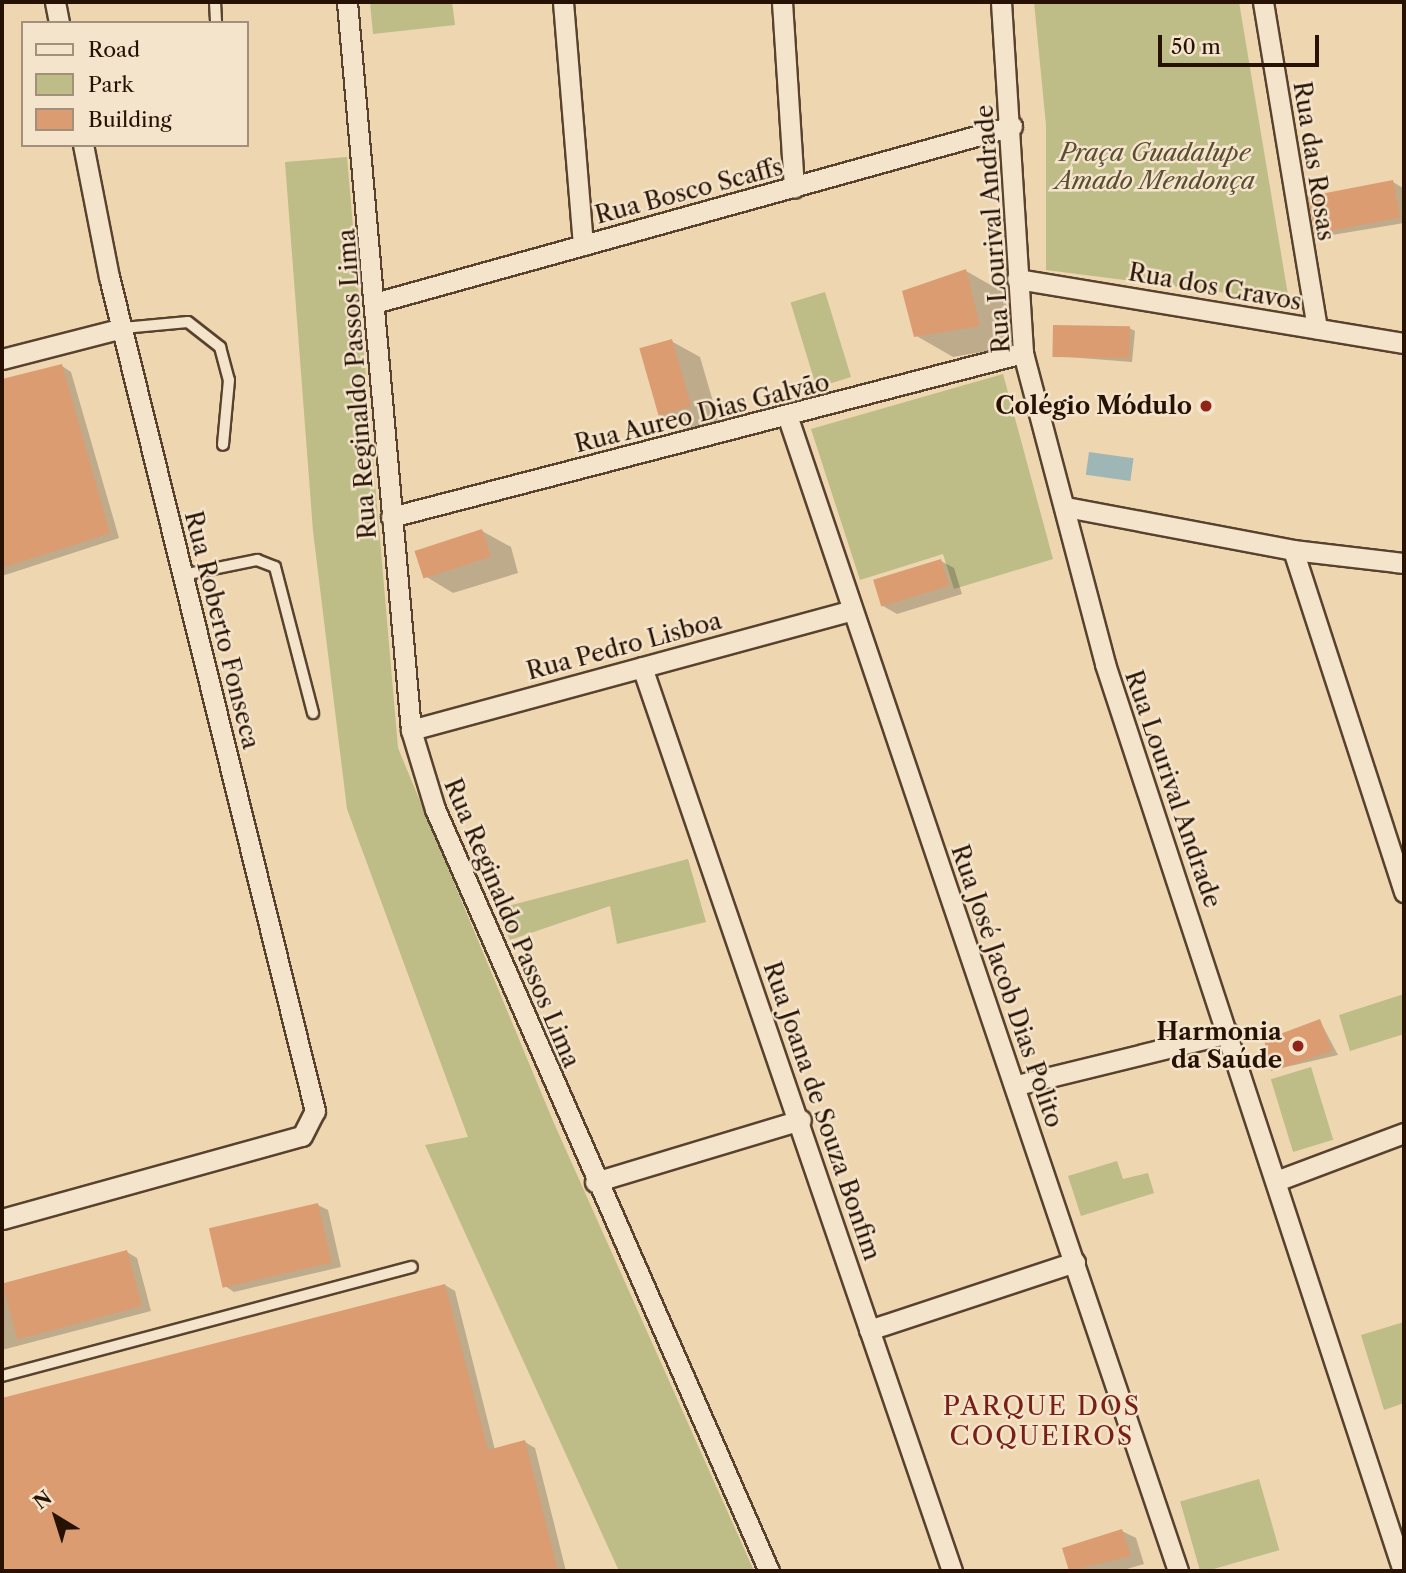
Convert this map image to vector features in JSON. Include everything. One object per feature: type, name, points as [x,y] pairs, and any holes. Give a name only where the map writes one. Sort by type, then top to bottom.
[{"type":"street","points":[[55,2],[59,21]]},
{"type":"street","name":"Rua Reginaldo Passos Lima","points":[[347,2],[378,302],[391,517],[411,730],[435,809],[595,1182],[769,1571]]},
{"type":"street","points":[[563,2],[583,245]]},
{"type":"street","points":[[782,2],[794,188]]},
{"type":"street","name":"Rua Lourival Andrade","points":[[1001,2],[1013,126],[1017,279],[1023,353],[1105,664],[1229,1034],[1402,1571]]},
{"type":"street","name":"Rua das Rosas","points":[[1263,2],[1317,329]]},
{"type":"street","name":"Rua Bosco Scaffs","points":[[378,302],[1013,126]]},
{"type":"street","name":"Rua Roberto Fonseca","points":[[2,1219],[302,1136],[312,1124],[316,1111],[123,328],[83,147]]},
{"type":"street","name":"Rua dos Cravos","points":[[1017,279],[1404,342]]},
{"type":"street","points":[[2,359],[123,328]]},
{"type":"street","name":"Rua Aureo Dias Galvão","points":[[391,517],[788,418],[1023,353]]},
{"type":"street","name":"Rua José Jacob Dias Polito","points":[[788,418],[849,611],[1017,1086],[1178,1571]]},
{"type":"street","points":[[1066,508],[1293,550],[1404,564]]},
{"type":"street","points":[[1293,550],[1404,892]]},
{"type":"street","name":"Rua Pedro Lisboa","points":[[411,730],[849,611]]},
{"type":"street","name":"Rua Joana de Souza Bonfim","points":[[642,667],[801,1120],[952,1571]]},
{"type":"street","points":[[1017,1086],[1229,1034]]},
{"type":"street","points":[[595,1182],[801,1120]]},
{"type":"street","points":[[1276,1181],[1404,1133]]},
{"type":"street","points":[[869,1329],[1075,1262]]},
{"type":"lane","points":[[215,2],[216,21]]},
{"type":"lane","points":[[123,328],[188,322],[220,347],[229,380],[223,445]]},
{"type":"lane","points":[[183,575],[257,560],[275,567],[313,713]]},
{"type":"lane","points":[[2,1376],[412,1267]]},
{"type":"green space","points":[[370,2],[452,2],[455,25],[373,34]]},
{"type":"green space","name":"Praça Guadalupe Amado Mendonça","points":[[1034,2],[1239,2],[1289,301],[1046,270],[1046,125]]},
{"type":"green space","points":[[347,157],[398,748],[553,1121],[754,1571],[619,1571],[425,1145],[468,1137],[347,809],[313,531],[285,162]]},
{"type":"green space","points":[[825,292],[851,377],[817,388],[791,303]]},
{"type":"green space","points":[[1003,374],[1053,559],[954,589],[943,554],[860,580],[811,429]]},
{"type":"green space","points":[[688,859],[706,922],[617,944],[610,906],[510,940],[497,909]]},
{"type":"green space","points":[[1404,994],[1404,1034],[1350,1051],[1339,1015]]},
{"type":"green space","points":[[1311,1067],[1333,1140],[1293,1152],[1271,1079]]},
{"type":"green space","points":[[1117,1161],[1123,1179],[1148,1173],[1154,1193],[1081,1216],[1068,1176]]},
{"type":"green space","points":[[1404,1322],[1404,1403],[1384,1410],[1361,1335]]},
{"type":"green space","points":[[1259,1479],[1279,1550],[1200,1571],[1180,1502]]},
{"type":"water","points":[[1089,452],[1134,458],[1130,481],[1086,475]]},
{"type":"building","points":[[1393,180],[1400,217],[1315,234],[1308,197]]},
{"type":"building","points":[[966,269],[980,326],[914,337],[902,291]]},
{"type":"building","points":[[1053,325],[1130,326],[1129,358],[1052,357]]},
{"type":"building","points":[[672,339],[691,406],[659,416],[639,348]]},
{"type":"building","points":[[62,364],[110,533],[2,568],[2,379]]},
{"type":"building","points":[[482,529],[491,557],[423,579],[414,551]]},
{"type":"building","points":[[941,559],[949,586],[881,607],[873,580]]},
{"type":"building","name":"Harmonia da Saúde","points":[[1320,1019],[1332,1051],[1271,1071],[1264,1040]]},
{"type":"building","points":[[318,1203],[332,1262],[223,1288],[209,1228]]},
{"type":"building","points":[[127,1250],[142,1306],[17,1339],[2,1283]]},
{"type":"building","points":[[445,1284],[488,1450],[525,1440],[558,1571],[2,1571],[2,1398]]},
{"type":"building","points":[[1122,1529],[1131,1556],[1069,1571],[1062,1548]]},
{"type":"place","name":"Colégio Módulo","points":[[1206,406]]},
{"type":"place","name":"Harmonia da Saúde","points":[[1298,1046]]},
{"type":"district","name":"PARQUE DOS COQUEIROS","points":[[1042,1422]]}]
